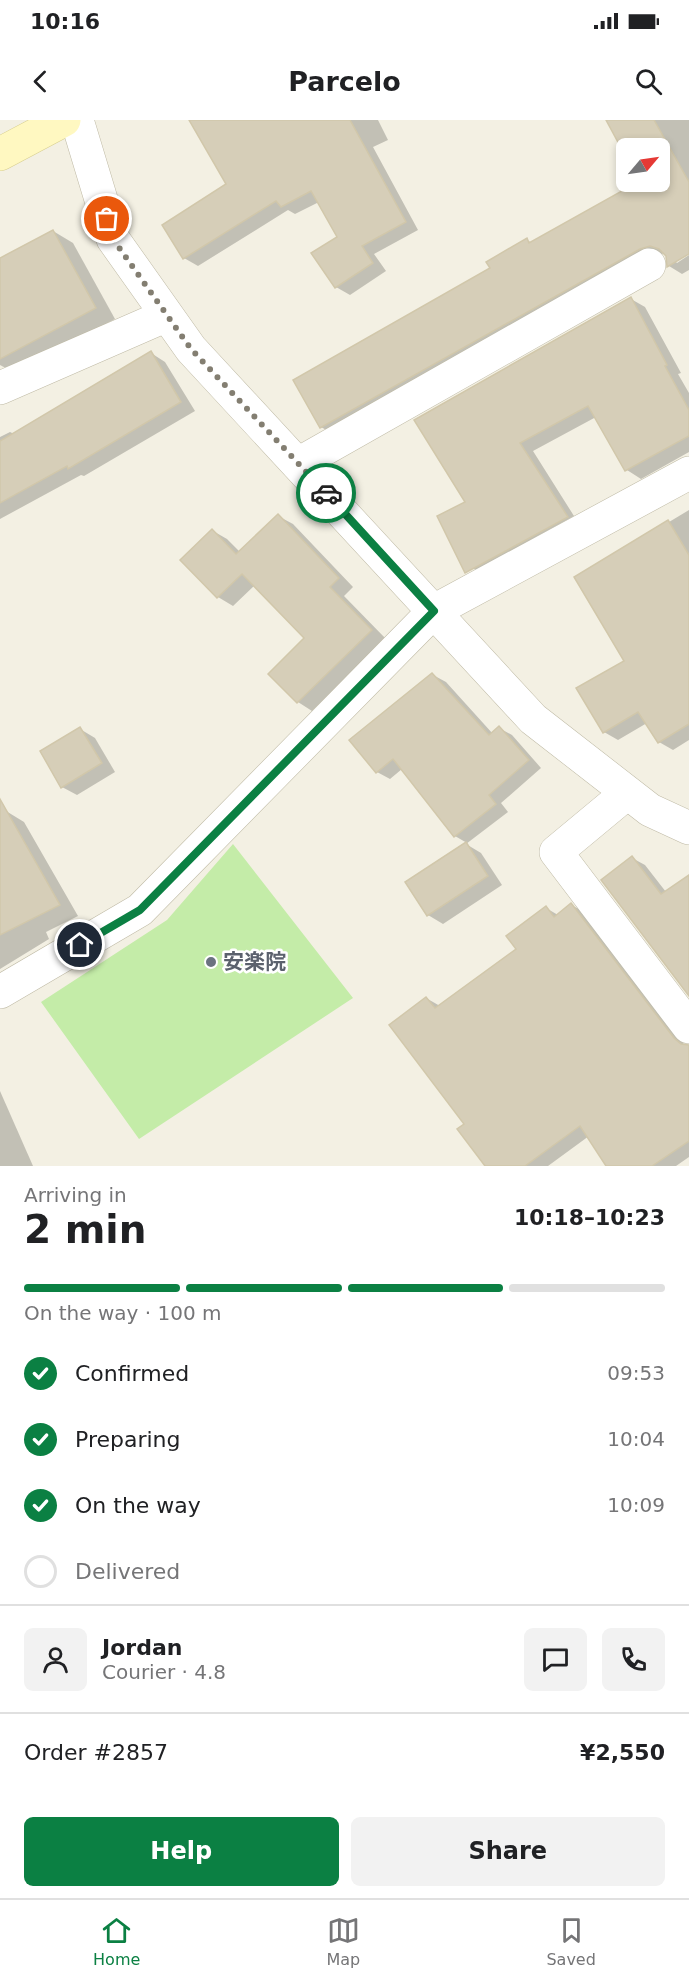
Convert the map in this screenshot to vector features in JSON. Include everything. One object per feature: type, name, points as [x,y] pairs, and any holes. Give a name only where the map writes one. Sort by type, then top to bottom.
[{"type":"street","points":[[0,154],[64,120]]},
{"type":"street","points":[[77,120],[113,239],[165,316],[191,349],[533,719],[650,810],[689,828]]},
{"type":"street","points":[[298,464],[650,265]]},
{"type":"street","points":[[0,388],[165,316]]},
{"type":"street","points":[[0,992],[140,910],[434,611],[689,472]]},
{"type":"street","points":[[627,793],[555,852],[689,1027]]},
{"type":"green space","name":"安楽院","points":[[233,844],[353,998],[139,1139],[41,1002],[167,920]]},
{"type":"building","points":[[189,120],[350,120],[406,222],[362,246],[373,263],[335,288],[311,253],[337,237],[311,191],[281,207],[276,201],[183,259],[162,225],[226,184]]},
{"type":"building","points":[[606,120],[654,120],[664,138],[616,138]]},
{"type":"building","points":[[670,148],[689,182],[689,254],[667,267],[666,256],[659,249],[650,246],[640,249],[320,428],[293,380],[490,268],[486,262],[527,238],[529,243],[620,192],[670,192]]},
{"type":"building","points":[[53,230],[96,308],[0,359],[0,258]]},
{"type":"building","points":[[631,297],[689,410],[689,436],[625,471],[588,406],[520,443],[568,517],[465,573],[437,516],[465,502],[414,420]]},
{"type":"building","points":[[151,351],[181,402],[68,469],[67,466],[0,503],[0,441]]},
{"type":"building","points":[[278,514],[339,578],[330,587],[372,630],[297,703],[268,674],[304,638],[242,574],[217,598],[180,560],[212,529],[236,554]]},
{"type":"building","points":[[668,520],[689,555],[689,724],[658,743],[638,712],[603,733],[576,688],[624,661],[574,577]]},
{"type":"building","points":[[432,673],[489,735],[499,726],[529,760],[489,795],[496,804],[454,837],[393,759],[376,773],[349,740]]},
{"type":"building","points":[[80,727],[102,763],[61,788],[40,751]]},
{"type":"building","points":[[0,799],[60,905],[0,935]]},
{"type":"building","points":[[466,842],[488,876],[427,916],[405,882]]},
{"type":"building","points":[[632,856],[661,894],[689,875],[689,996],[601,880]]},
{"type":"building","points":[[571,903],[674,1038],[681,1044],[689,1045],[689,1141],[652,1166],[606,1166],[580,1126],[525,1166],[485,1166],[457,1129],[464,1124],[389,1025],[426,997],[435,1008],[516,949],[506,936],[546,906],[554,917]]},
{"type":"way so far","points":[[107,219],[113,239],[165,316],[191,349],[326,493]]},
{"type":"place","name":"安楽院","points":[[211,962]]},
{"type":"route","points":[[80,945],[140,910],[434,611],[326,493]]}]
